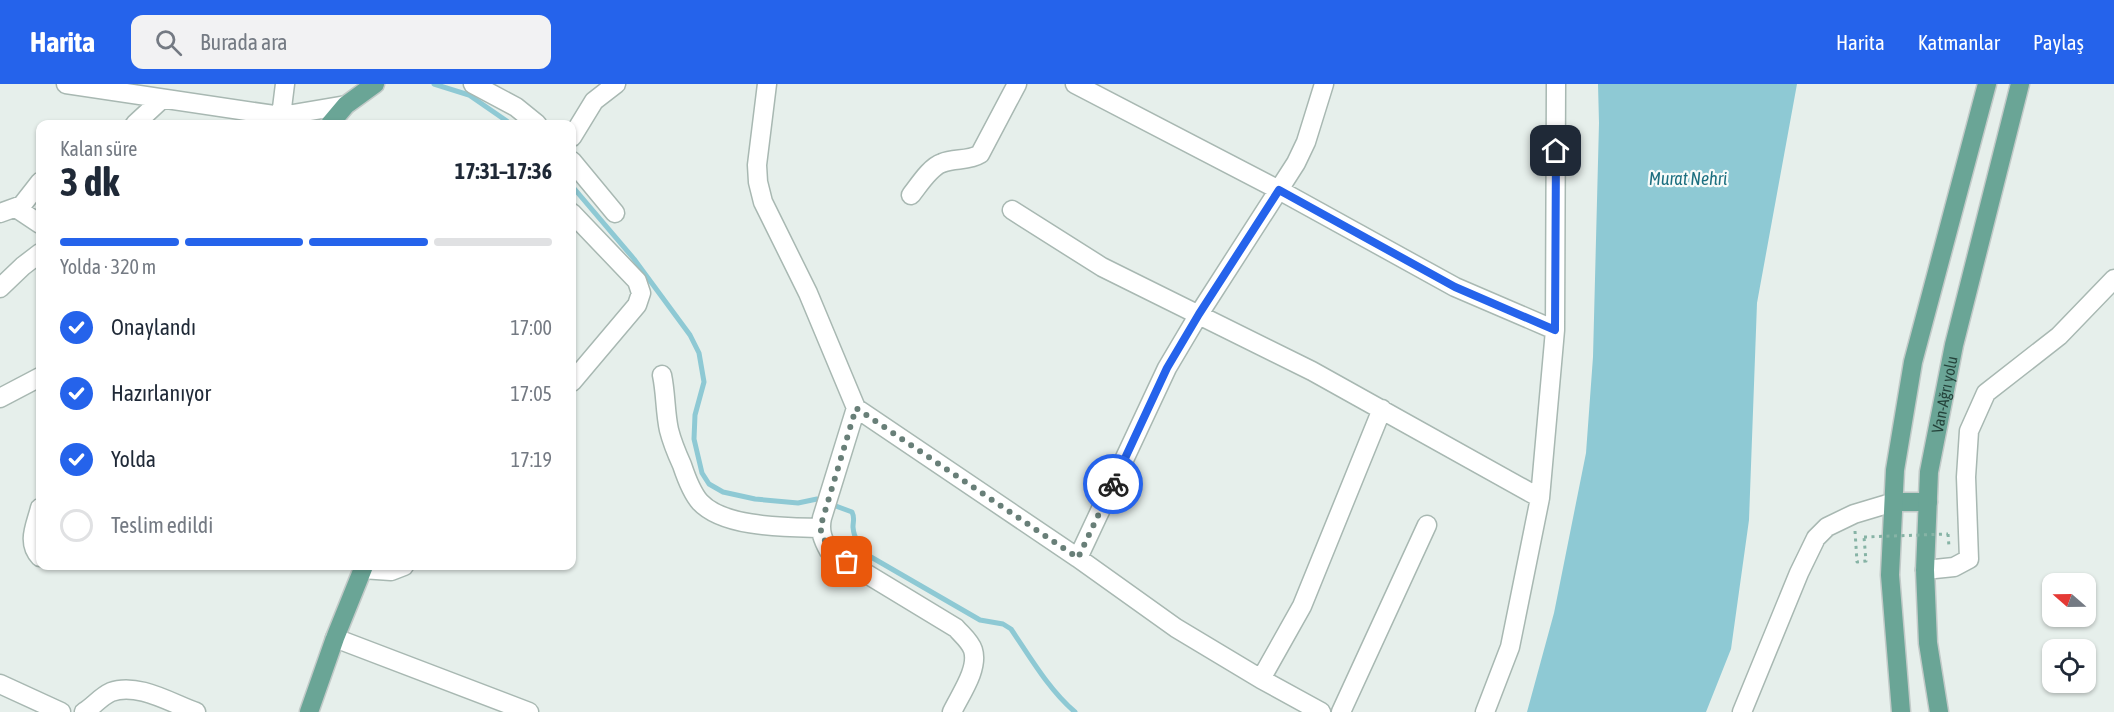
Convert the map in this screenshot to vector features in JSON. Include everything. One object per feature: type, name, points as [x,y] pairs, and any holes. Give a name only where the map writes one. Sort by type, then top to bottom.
[{"type":"main road","points":[[1901,712],[1890,575],[1895,470],[1913,362],[1987,84]]},
{"type":"main road","name":"Van-Ağrı yolu","points":[[1939,712],[1928,643],[1925,570],[1929,472],[1954,345],[2020,84]]},
{"type":"main road","points":[[333,120],[346,105],[374,85]]},
{"type":"main road","points":[[1894,502],[1928,502]]},
{"type":"main road","points":[[309,712],[362,570]]},
{"type":"street","points":[[66,84],[285,120],[346,105]]},
{"type":"street","points":[[285,84],[285,120]]},
{"type":"street","points":[[473,84],[516,107],[532,120]]},
{"type":"street","points":[[576,130],[594,101],[616,84]]},
{"type":"street","points":[[767,84],[757,165],[763,202],[808,293],[856,408],[1078,558],[1176,628],[1321,712]]},
{"type":"street","points":[[911,195],[936,165],[980,154],[1017,84]]},
{"type":"street","points":[[1076,84],[1279,190],[1455,287],[1555,330]]},
{"type":"street","points":[[1078,558],[1167,368],[1296,163],[1306,142],[1324,84]]},
{"type":"street","points":[[1485,712],[1510,647],[1540,498],[1555,330],[1556,84]]},
{"type":"street","points":[[139,120],[162,99]]},
{"type":"street","points":[[576,166],[615,213]]},
{"type":"street","points":[[8,211],[22,205],[36,187]]},
{"type":"street","points":[[1012,210],[1088,259],[1312,371],[1540,498]]},
{"type":"street","points":[[8,211],[36,222]]},
{"type":"street","points":[[576,217],[637,281],[640,293],[637,305],[576,377]]},
{"type":"street","points":[[0,288],[36,257]]},
{"type":"street","points":[[1925,570],[1954,567],[1970,559],[1966,477],[1969,431],[1986,393],[2059,336],[2114,279]]},
{"type":"street","points":[[662,375],[670,434],[685,474],[698,500],[704,506],[727,518],[772,526],[821,523]]},
{"type":"street","points":[[0,398],[36,378]]},
{"type":"street","points":[[856,408],[821,523],[829,551],[956,628],[968,641],[974,652],[974,666],[952,712]]},
{"type":"street","points":[[1261,679],[1302,606],[1382,409]]},
{"type":"street","points":[[1742,712],[1799,573],[1816,538],[1827,526],[1854,514],[1894,502]]},
{"type":"street","points":[[36,522],[32,536],[32,544],[36,550]]},
{"type":"street","points":[[1341,712],[1426,525]]},
{"type":"street","points":[[335,638],[529,712]]},
{"type":"street","points":[[0,684],[61,712]]},
{"type":"street","points":[[84,712],[110,693],[129,689],[196,712]]},
{"type":"path","points":[[1854,514],[1857,562],[1866,561],[1864,537],[1948,534]]},
{"type":"water","name":"Murat Nehri","points":[[1598,84],[1797,84],[1757,303],[1749,520],[1731,649],[1706,712],[1527,712],[1554,613],[1586,453],[1593,357]]},
{"type":"waterway","points":[[434,84],[469,95],[505,120]]},
{"type":"waterway","points":[[576,191],[634,259],[690,335],[699,353],[704,382],[695,415],[694,439],[702,473],[709,484],[723,492],[755,499],[798,503],[817,499],[852,512],[855,536],[871,557],[980,620],[1003,624],[1011,629],[1048,683],[1075,712]]},
{"type":"way so far","points":[[847,562],[829,551],[820,528],[856,408],[1078,558],[1113,484]]},
{"type":"route","points":[[1113,484],[1167,368],[1279,190],[1455,287],[1555,330],[1556,151]]}]
